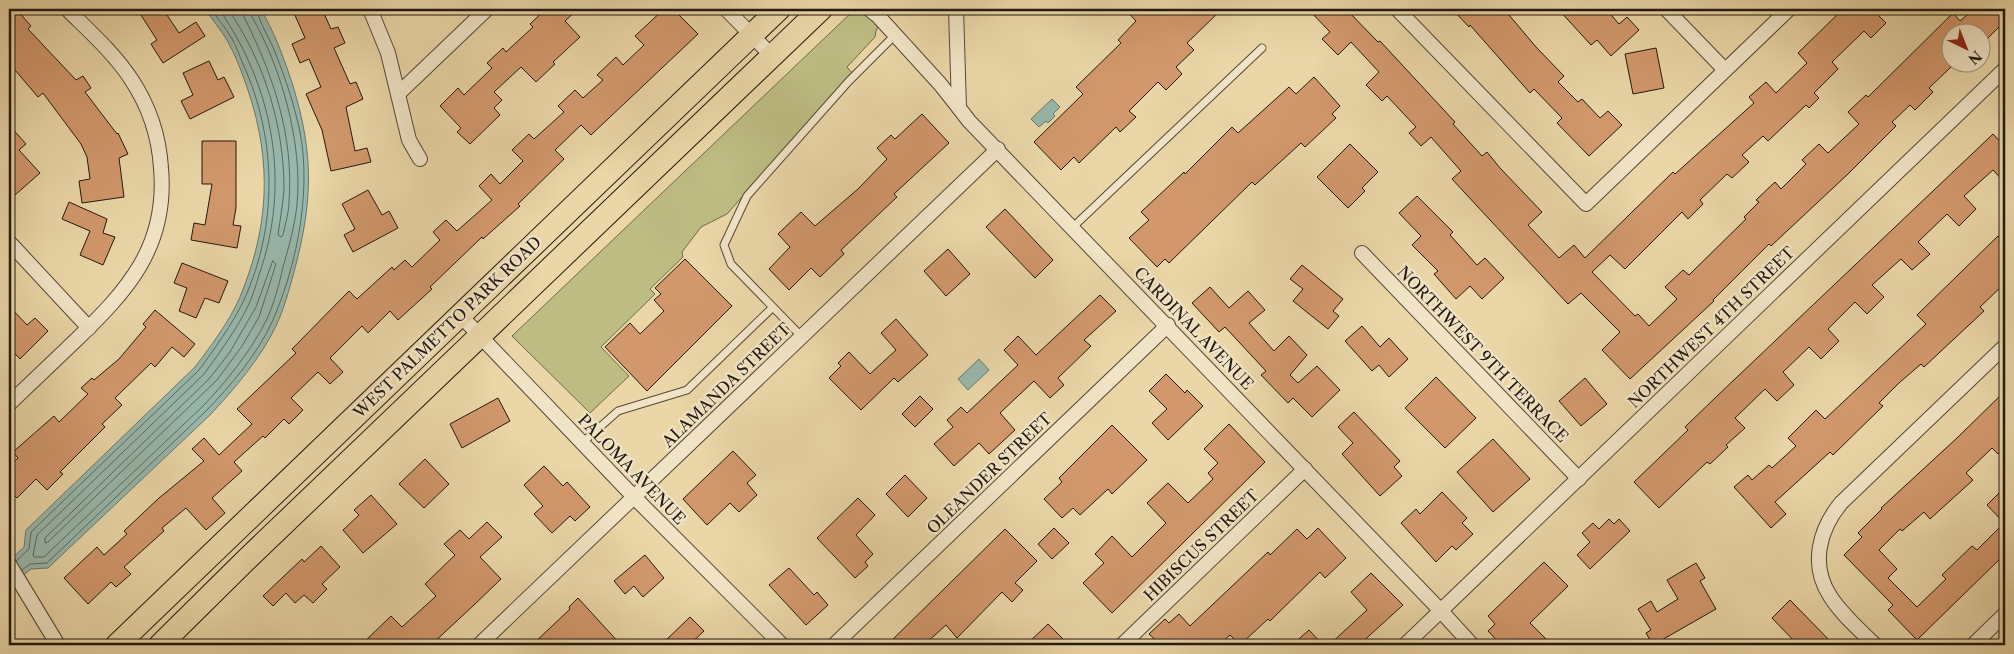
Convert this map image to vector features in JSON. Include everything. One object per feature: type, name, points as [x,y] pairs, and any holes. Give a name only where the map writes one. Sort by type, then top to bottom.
[{"type":"main road","name":"WEST PALMETTO PARK ROAD","points":[[117,645],[779,9]]},
{"type":"main road","name":"WEST PALMETTO PARK ROAD","points":[[160,645],[820,9]]},
{"type":"street","points":[[9,404],[121,295],[140,268],[153,238],[160,205],[162,181],[158,140],[147,109],[122,67],[68,9]]},
{"type":"street","points":[[370,9],[388,53],[409,140],[420,159]]},
{"type":"street","points":[[398,94],[487,9]]},
{"type":"street","points":[[726,9],[771,55]]},
{"type":"street","name":"CARDINAL AVENUE","points":[[869,9],[878,16],[940,84],[959,108],[1472,645]]},
{"type":"street","points":[[956,9],[959,108]]},
{"type":"street","points":[[1397,9],[1586,204],[1789,9]]},
{"type":"street","points":[[1666,9],[1725,70]]},
{"type":"street","name":"NORTHWEST 4TH STREET","points":[[1405,645],[2005,69]]},
{"type":"street","name":"ALAMANDA STREET","points":[[479,645],[998,149]]},
{"type":"street","points":[[9,242],[89,328]]},
{"type":"street","name":"NORTHWEST 9TH TERRACE","points":[[1362,253],[1579,478]]},
{"type":"street","name":"PALOMA AVENUE","points":[[460,315],[634,497],[782,645]]},
{"type":"street","name":"OLEANDER STREET","points":[[834,645],[1168,325]]},
{"type":"street","points":[[1874,645],[1830,596],[1822,580],[1819,549],[1823,531],[1841,503],[2005,346]]},
{"type":"street","name":"HIBISCUS STREET","points":[[1122,645],[1305,469]]},
{"type":"street","points":[[9,564],[58,645]]},
{"type":"street","points":[[1972,645],[2005,614]]},
{"type":"lane","points":[[802,337],[731,264],[724,245],[746,196],[849,81],[895,35]]},
{"type":"lane","points":[[1073,227],[1262,48]]},
{"type":"lane","points":[[582,443],[618,411],[687,390],[772,308]]},
{"type":"shaded area","points":[[853,11],[867,15],[878,26],[875,37],[847,67],[852,73],[727,214],[701,227],[682,252],[683,257],[650,289],[655,294],[601,347],[629,376],[590,413],[512,336]]},
{"type":"water","points":[[205,9],[260,9],[279,46],[300,111],[308,156],[308,200],[300,246],[284,306],[270,338],[255,361],[211,414],[48,568],[31,569],[9,587],[9,561],[24,547],[26,530],[195,367],[231,316],[250,271],[262,220],[264,170],[261,145],[249,93],[239,66],[227,40]]},
{"type":"water","points":[[1052,99],[1060,107],[1048,123],[1046,121],[1039,127],[1031,119]]},
{"type":"water","points":[[979,359],[989,370],[968,390],[958,379]]},
{"type":"building","points":[[9,9],[16,9],[31,26],[28,29],[76,80],[83,76],[91,88],[85,92],[118,133],[128,154],[119,158],[124,197],[82,203],[79,181],[90,179],[87,157],[81,144],[43,93],[38,97],[9,63]]},
{"type":"building","points":[[137,9],[163,9],[179,33],[196,22],[205,36],[163,63],[151,44],[157,40]]},
{"type":"building","points":[[304,9],[322,9],[331,29],[338,27],[345,43],[334,48],[350,84],[356,82],[363,99],[346,107],[355,151],[367,148],[371,162],[331,171],[322,130],[306,94],[321,87],[309,59],[300,63],[292,44],[305,38],[294,13]]},
{"type":"building","points":[[546,9],[578,9],[565,21],[580,37],[553,62],[555,64],[536,82],[521,67],[494,92],[502,100],[494,108],[500,115],[470,144],[457,132],[461,128],[440,106],[458,88],[464,95],[492,68],[487,63],[503,48],[506,52],[533,27],[530,24]]},
{"type":"building","points":[[664,9],[673,9],[698,34],[591,135],[581,125],[555,150],[564,159],[518,204],[520,206],[483,239],[482,237],[430,287],[432,289],[398,320],[390,311],[368,333],[362,326],[330,358],[343,372],[330,384],[318,372],[291,398],[303,410],[289,424],[284,419],[265,438],[263,436],[234,462],[242,471],[212,498],[225,513],[206,530],[186,508],[162,528],[164,531],[124,567],[131,574],[116,587],[111,582],[88,604],[64,578],[97,547],[104,555],[127,534],[124,531],[159,498],[204,461],[192,449],[204,438],[219,455],[252,424],[237,409],[296,353],[292,349],[349,291],[357,299],[392,267],[394,270],[405,260],[412,267],[440,240],[433,232],[446,220],[457,231],[492,200],[479,186],[491,174],[500,184],[523,161],[512,150],[529,134],[534,139],[564,112],[558,106],[575,90],[583,98],[603,80],[597,75],[616,57],[623,65],[644,45],[635,36]]},
{"type":"building","points":[[1125,9],[1222,9],[1187,43],[1194,50],[1176,67],[1182,74],[1166,90],[1158,82],[1129,111],[1136,117],[1120,132],[1116,127],[1079,163],[1074,157],[1061,170],[1034,142],[1083,94],[1076,87],[1121,43],[1118,40],[1136,21]]},
{"type":"building","points":[[1308,9],[1346,9],[1378,42],[1380,41],[1455,122],[1453,124],[1482,156],[1487,152],[1542,212],[1528,225],[1559,258],[1574,245],[1585,258],[1673,172],[1675,174],[1754,103],[1749,97],[1766,82],[1776,93],[1807,63],[1798,53],[1843,9],[1872,9],[1886,23],[1871,38],[1864,31],[1832,62],[1838,69],[1814,93],[1819,98],[1809,108],[1806,105],[1768,141],[1763,136],[1742,155],[1749,162],[1732,178],[1727,174],[1700,200],[1703,204],[1688,219],[1682,212],[1625,269],[1610,255],[1592,272],[1635,316],[1638,314],[1649,326],[1677,299],[1665,287],[1683,270],[1689,275],[1746,219],[1744,217],[1759,202],[1756,200],[1775,182],[1781,189],[1806,164],[1802,160],[1819,144],[1828,153],[1859,124],[1848,112],[1866,95],[1868,97],[1942,24],[1942,72],[1946,72],[1929,88],[1933,92],[1915,110],[1910,105],[1892,122],[1896,126],[1848,174],[1771,246],[1769,244],[1714,301],[1630,379],[1602,350],[1620,332],[1581,293],[1568,304],[1452,179],[1461,171],[1431,137],[1421,146],[1409,133],[1416,127],[1387,96],[1382,101],[1366,85],[1379,72],[1351,42],[1338,55],[1322,39],[1330,32]]},
{"type":"building","points":[[1452,9],[1504,9],[1536,47],[1564,76],[1558,82],[1578,102],[1582,99],[1600,118],[1608,111],[1622,125],[1589,156],[1557,123],[1562,118],[1534,89],[1530,93],[1470,25],[1469,27]]},
{"type":"building","points":[[1558,9],[1606,9],[1619,24],[1627,17],[1639,30],[1611,56],[1597,40],[1591,45]]},
{"type":"building","points":[[1974,9],[2005,9],[2005,21],[1992,34],[1992,22],[1944,22],[1953,13],[1960,21]]},
{"type":"building","points":[[1656,48],[1664,88],[1633,94],[1625,54]]},
{"type":"building","points":[[209,61],[218,80],[224,77],[234,97],[190,119],[181,101],[193,95],[183,73]]},
{"type":"building","points":[[1314,77],[1340,106],[1332,114],[1336,118],[1305,147],[1301,143],[1255,185],[1252,182],[1169,263],[1165,259],[1157,267],[1129,238],[1149,220],[1141,212],[1184,172],[1185,174],[1232,127],[1238,133],[1289,87],[1296,94]]},
{"type":"building","points":[[922,114],[949,143],[894,194],[897,197],[841,250],[844,254],[820,277],[811,268],[789,290],[769,269],[790,247],[778,234],[801,212],[815,226],[858,189],[887,159],[877,148],[891,135],[895,139]]},
{"type":"building","points":[[9,125],[26,144],[19,150],[40,173],[15,195],[9,188]]},
{"type":"building","points":[[1993,134],[2005,147],[2005,183],[1993,170],[1964,196],[1976,209],[1959,226],[1947,214],[1918,242],[1930,254],[1912,270],[1901,259],[1872,285],[1884,297],[1867,314],[1855,302],[1828,329],[1839,341],[1821,359],[1809,347],[1783,372],[1794,385],[1777,401],[1765,389],[1735,418],[1745,428],[1726,445],[1728,447],[1710,464],[1707,462],[1659,508],[1634,482],[1688,430],[1685,427]]},
{"type":"building","points":[[202,141],[236,141],[236,208],[233,225],[241,226],[237,248],[191,240],[194,223],[205,225],[212,184],[202,184]]},
{"type":"building","points":[[1350,144],[1378,172],[1362,188],[1365,191],[1348,208],[1317,177]]},
{"type":"building","points":[[368,190],[382,215],[389,211],[398,228],[353,252],[344,235],[355,229],[342,204]]},
{"type":"building","points":[[1417,196],[1453,232],[1450,235],[1477,265],[1485,258],[1504,278],[1482,299],[1470,286],[1456,299],[1434,274],[1438,271],[1412,245],[1421,236],[1399,213]]},
{"type":"building","points":[[69,202],[107,219],[103,233],[115,237],[103,265],[80,255],[90,231],[62,219]]},
{"type":"building","points":[[1005,209],[1053,260],[1035,278],[986,227]]},
{"type":"building","points":[[1998,236],[2005,243],[2005,283],[1980,307],[1984,311],[1924,367],[1921,364],[1899,383],[1879,403],[1883,406],[1833,455],[1830,452],[1775,502],[1786,514],[1771,528],[1734,487],[1748,475],[1752,480],[1769,465],[1772,468],[1796,446],[1788,438],[1816,410],[1825,419],[1926,324],[1917,315]]},
{"type":"building","points":[[948,249],[970,274],[946,296],[924,271]]},
{"type":"building","points":[[685,259],[732,306],[647,391],[605,347],[630,323],[640,334],[664,311],[654,300],[661,294],[655,288]]},
{"type":"building","points":[[182,263],[228,281],[219,303],[205,298],[196,318],[179,311],[187,288],[174,283]]},
{"type":"building","points":[[1302,265],[1343,299],[1333,311],[1339,316],[1328,329],[1293,301],[1303,289],[1290,279]]},
{"type":"building","points":[[1210,287],[1229,308],[1248,291],[1265,310],[1249,323],[1274,351],[1289,336],[1307,355],[1290,375],[1298,383],[1317,366],[1340,390],[1312,417],[1293,398],[1288,403],[1261,375],[1266,371],[1225,327],[1219,332],[1192,303]]},
{"type":"building","points":[[1100,295],[1116,311],[1084,340],[1091,346],[1058,378],[1064,385],[1050,398],[1034,381],[1000,413],[1015,430],[989,454],[979,443],[954,466],[934,444],[953,427],[947,420],[961,407],[967,413],[1018,365],[1004,350],[1018,336],[1036,355]]},
{"type":"building","points":[[9,306],[27,325],[35,318],[48,331],[20,359],[9,347]]},
{"type":"building","points":[[155,310],[195,344],[184,357],[172,347],[155,367],[151,363],[115,398],[122,405],[102,424],[105,427],[60,472],[63,474],[47,490],[36,479],[17,498],[9,490],[9,467],[18,458],[13,452],[54,416],[59,422],[88,394],[81,388],[92,378],[94,380],[119,359],[146,327],[143,324]]},
{"type":"building","points":[[896,319],[928,355],[898,382],[894,378],[861,410],[829,378],[841,366],[838,363],[849,352],[870,374],[896,350],[881,333]]},
{"type":"building","points":[[1362,326],[1380,347],[1389,338],[1408,359],[1389,377],[1379,365],[1372,371],[1345,341]]},
{"type":"building","points":[[1166,374],[1185,393],[1187,390],[1203,406],[1168,440],[1152,423],[1167,409],[1149,391]]},
{"type":"building","points":[[1436,377],[1476,418],[1445,448],[1405,408]]},
{"type":"building","points":[[1585,378],[1607,404],[1581,426],[1559,401]]},
{"type":"building","points":[[2005,391],[2005,447],[1998,454],[1992,448],[1966,473],[1973,480],[1930,519],[1924,512],[1902,531],[1900,529],[1879,550],[1897,569],[1888,578],[1917,607],[1946,579],[1942,575],[1972,546],[1977,550],[2004,523],[1987,505],[2005,487],[2005,554],[1917,640],[1888,610],[1893,605],[1844,555],[1862,537],[1858,533],[1881,508]]},
{"type":"building","points":[[920,396],[933,409],[915,427],[902,414]]},
{"type":"building","points":[[498,398],[510,421],[462,448],[450,424]]},
{"type":"building","points":[[1354,412],[1400,461],[1394,467],[1402,476],[1380,496],[1342,454],[1353,443],[1338,427]]},
{"type":"building","points":[[1229,424],[1265,462],[1112,613],[1083,583],[1104,563],[1095,554],[1112,536],[1132,557],[1166,523],[1147,503],[1168,483],[1188,503],[1213,479],[1208,473],[1218,463],[1204,449]]},
{"type":"building","points":[[1112,425],[1147,460],[1112,494],[1108,489],[1080,515],[1073,508],[1062,518],[1044,499],[1062,482],[1059,478]]},
{"type":"building","points":[[1493,439],[1530,479],[1493,512],[1457,472]]},
{"type":"building","points":[[733,451],[756,475],[747,483],[757,495],[739,512],[730,503],[707,525],[683,499]]},
{"type":"building","points":[[425,459],[449,484],[424,508],[399,484]]},
{"type":"building","points":[[544,466],[563,486],[567,482],[590,507],[575,521],[570,516],[552,533],[534,514],[543,506],[524,485]]},
{"type":"building","points":[[905,475],[927,498],[908,517],[886,494]]},
{"type":"building","points":[[1442,492],[1467,518],[1462,523],[1473,534],[1456,550],[1452,546],[1436,562],[1401,523],[1416,509],[1420,514]]},
{"type":"building","points":[[371,495],[397,524],[363,553],[343,530],[359,515],[354,510]]},
{"type":"building","points":[[858,498],[875,515],[856,535],[873,554],[865,562],[868,566],[855,578],[817,538]]},
{"type":"building","points":[[1609,519],[1614,524],[1619,519],[1630,531],[1590,569],[1577,555],[1590,542],[1582,533],[1593,523],[1599,529]]},
{"type":"building","points":[[487,522],[502,537],[480,557],[501,579],[431,645],[361,645],[391,616],[402,627],[436,596],[425,584],[455,555],[444,544],[460,530],[469,539]]},
{"type":"building","points":[[1054,528],[1069,543],[1052,559],[1038,544]]},
{"type":"building","points":[[1318,528],[1346,558],[1325,578],[1320,572],[1270,621],[1268,619],[1240,645],[1230,635],[1219,645],[1161,645],[1149,634],[1165,619],[1169,623],[1179,614],[1190,626],[1268,552],[1270,555],[1297,529],[1307,539]]},
{"type":"building","points":[[1005,529],[1037,561],[1015,583],[1023,590],[1012,602],[1002,592],[957,638],[946,625],[924,645],[887,645]]},
{"type":"building","points":[[321,546],[340,567],[322,584],[327,589],[313,603],[304,595],[295,603],[286,593],[273,606],[263,596],[302,559],[304,562]]},
{"type":"building","points":[[645,555],[664,578],[643,597],[634,586],[625,594],[614,581]]},
{"type":"building","points":[[1544,562],[1568,586],[1530,623],[1552,645],[1501,645],[1488,631],[1495,624],[1488,616]]},
{"type":"building","points":[[1696,563],[1705,578],[1700,581],[1716,609],[1653,645],[1646,633],[1651,630],[1638,609],[1651,601],[1657,612],[1678,599],[1667,580]]},
{"type":"building","points":[[789,568],[814,595],[817,592],[828,605],[806,625],[769,585]]},
{"type":"building","points":[[1371,573],[1403,605],[1359,645],[1329,645],[1367,610],[1351,592]]},
{"type":"building","points":[[578,598],[621,645],[532,645],[570,609],[569,607]]},
{"type":"building","points":[[1790,600],[1834,645],[1798,645],[1772,618]]},
{"type":"building","points":[[690,617],[704,631],[689,645],[661,645]]},
{"type":"building","points":[[1048,624],[1069,645],[1026,645]]},
{"type":"building","points":[[1309,630],[1323,645],[1292,645]]}]
